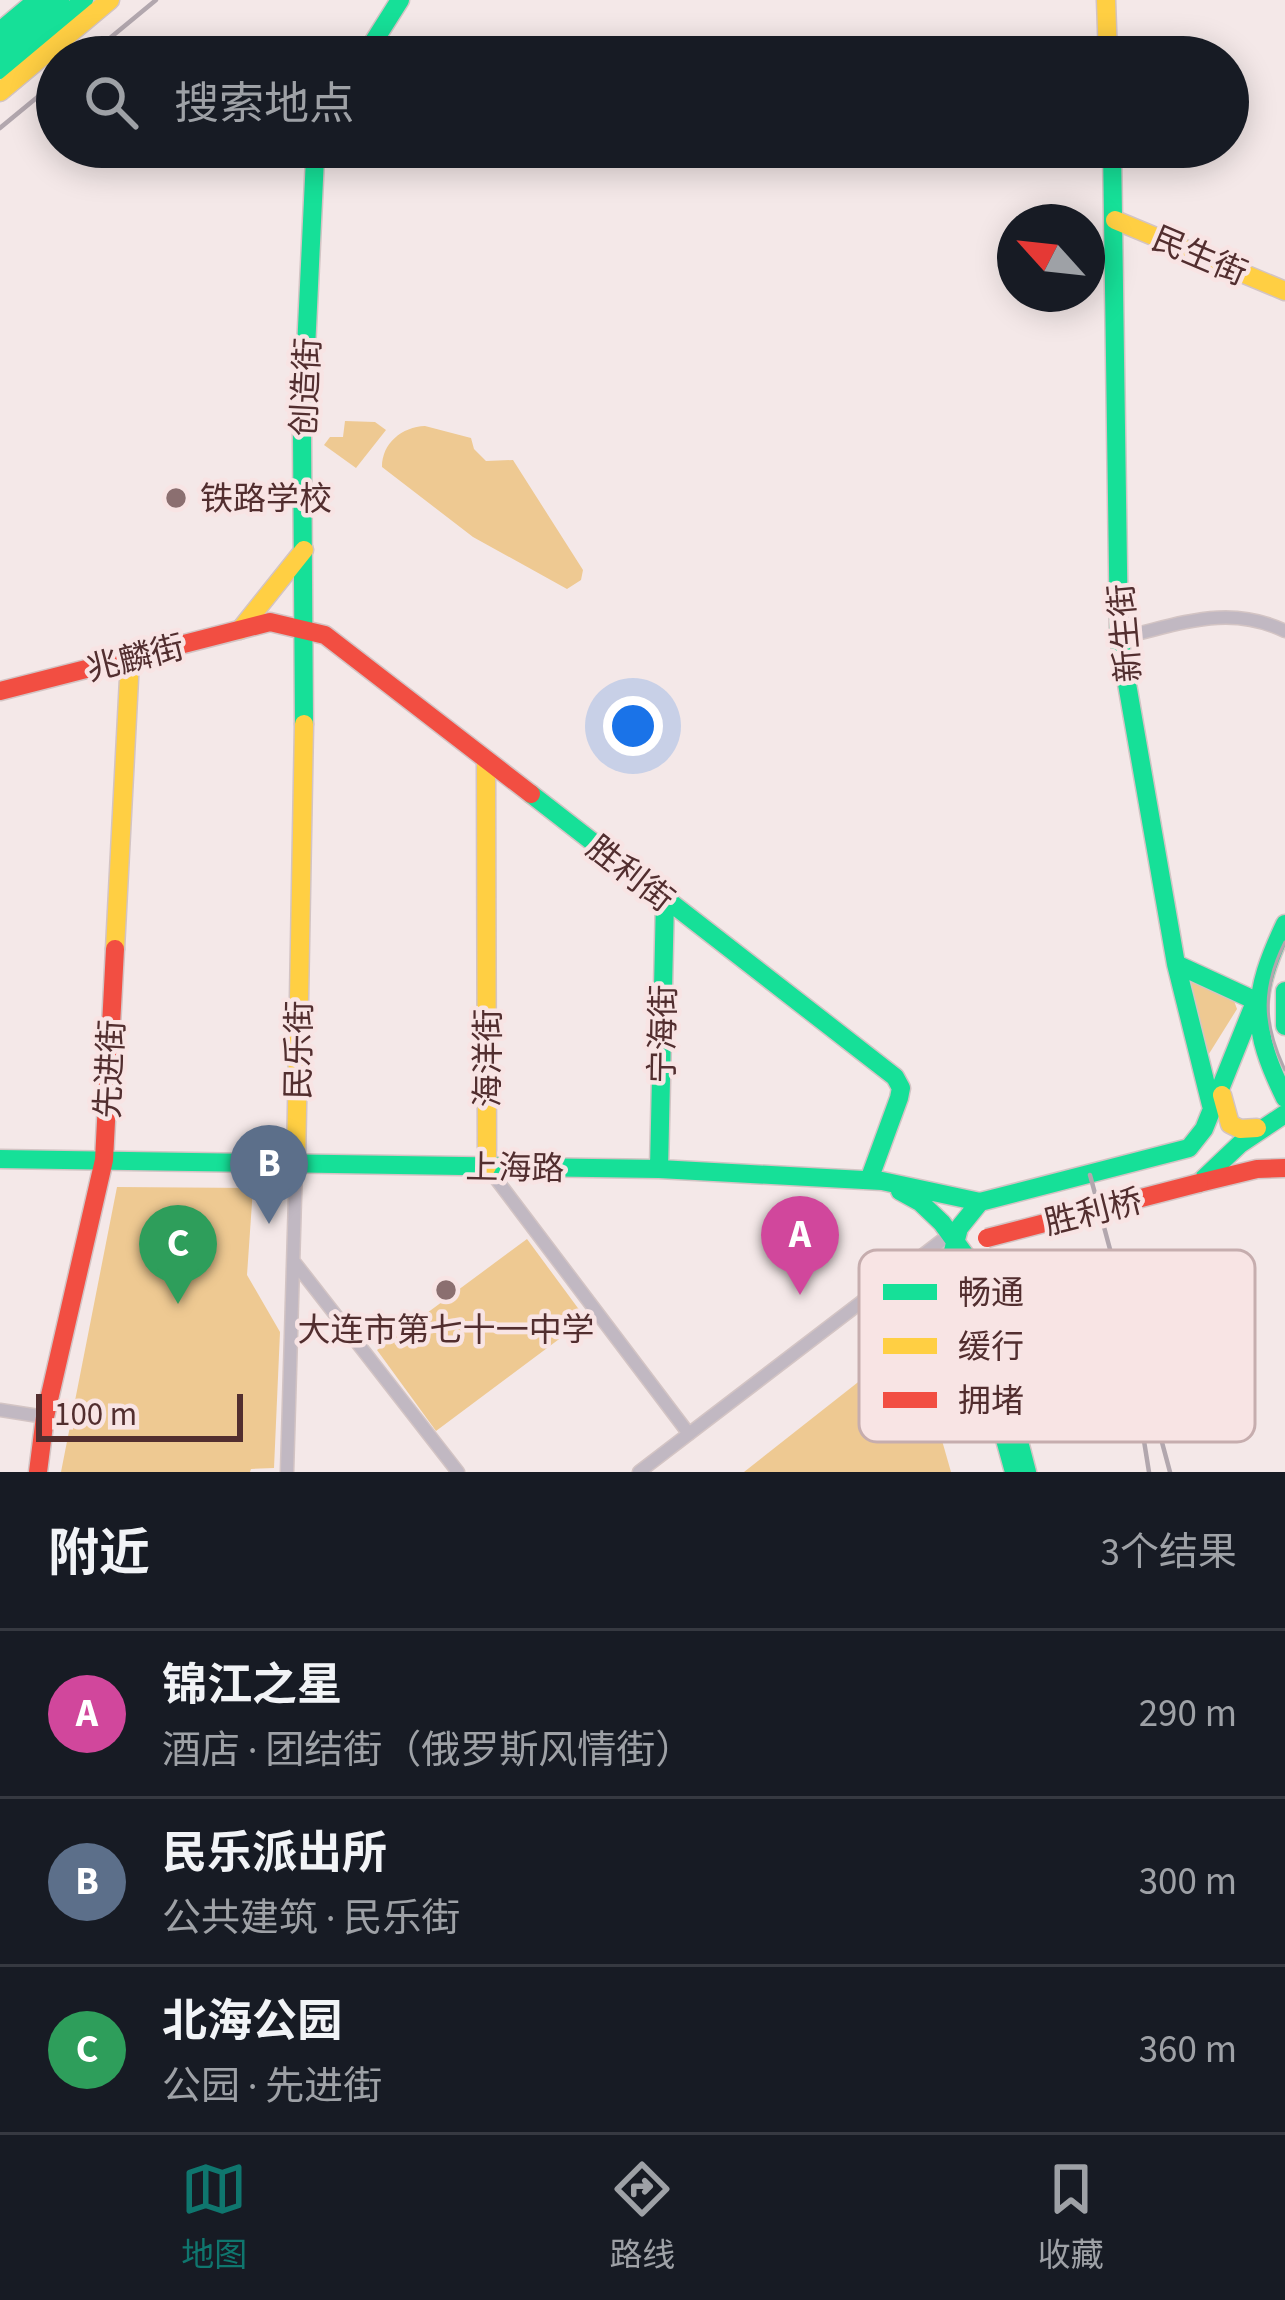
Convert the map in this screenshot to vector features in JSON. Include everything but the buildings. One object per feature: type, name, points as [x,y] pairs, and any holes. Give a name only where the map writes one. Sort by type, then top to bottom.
[{"type":"main road","points":[[0,31],[38,0]]},
{"type":"main road","points":[[0,50],[60,0]]},
{"type":"main road","points":[[41,36],[84,0]]},
{"type":"main road","points":[[67,36],[110,0]]},
{"type":"main road","points":[[377,36],[400,0]]},
{"type":"main road","points":[[1106,0],[1107,36]]},
{"type":"main road","points":[[0,70],[36,40]]},
{"type":"main road","points":[[0,92],[36,62]]},
{"type":"main road","name":"创造街","points":[[305,628],[302,434],[314,168]]},
{"type":"main road","name":"新生街","points":[[1113,168],[1119,638],[1176,964],[1212,1111]]},
{"type":"main road","name":"民生街","points":[[1115,220],[1285,291]]},
{"type":"main road","points":[[240,630],[304,550]]},
{"type":"main road","name":"胜利街","points":[[270,622],[325,635],[895,1077],[901,1088],[876,1181]]},
{"type":"main road","name":"兆麟街","points":[[0,691],[270,622]]},
{"type":"main road","name":"民乐街","points":[[296,1163],[305,628]]},
{"type":"main road","name":"先进街","points":[[38,1472],[45,1417],[104,1160],[130,659]]},
{"type":"main road","name":"海洋街","points":[[486,760],[487,1167]]},
{"type":"main road","name":"宁海街","points":[[659,1169],[665,899]]},
{"type":"main road","points":[[1212,1111],[1261,974],[1285,924]]},
{"type":"main road","points":[[1176,964],[1254,1003]]},
{"type":"main road","points":[[1285,991],[1285,1026]]},
{"type":"main road","points":[[1254,1003],[1260,1043],[1285,1099]]},
{"type":"main road","points":[[1227,1070],[1223,1118],[1238,1130],[1262,1127]]},
{"type":"main road","name":"胜利桥","points":[[980,1202],[1189,1148],[1212,1111]]},
{"type":"main road","points":[[1199,1184],[1262,1127],[1285,1114]]},
{"type":"main road","name":"上海路","points":[[0,1159],[659,1169],[876,1181],[980,1202]]},
{"type":"main road","name":"胜利桥","points":[[975,1250],[987,1238],[1258,1169],[1285,1168]]},
{"type":"main road","points":[[876,1181],[920,1202],[961,1250]]},
{"type":"main road","points":[[953,1250],[952,1238],[980,1202]]},
{"type":"main road","points":[[1006,1442],[1014,1472]]},
{"type":"main road","points":[[1020,1442],[1028,1472]]},
{"type":"street","points":[[1119,638],[1226,614],[1258,617],[1285,631]]},
{"type":"street","name":"民乐街","points":[[287,1472],[296,1163]]},
{"type":"street","points":[[487,1167],[689,1434]]},
{"type":"street","points":[[936,1250],[952,1238]]},
{"type":"street","points":[[294,1262],[458,1472]]},
{"type":"street","points":[[639,1472],[859,1307]]},
{"type":"street","points":[[0,1410],[45,1417]]},
{"type":"shaded area","points":[[345,421],[375,422],[386,430],[356,468],[324,445],[330,437],[343,437]]},
{"type":"shaded area","points":[[425,426],[471,438],[486,461],[513,460],[583,570],[581,580],[567,589],[473,537],[382,467],[385,451],[395,438]]},
{"type":"shaded area","points":[[1190,979],[1233,998],[1237,1009],[1207,1057]]},
{"type":"shaded area","points":[[117,1187],[253,1188],[247,1275],[280,1332],[274,1468],[61,1472]]},
{"type":"shaded area","points":[[527,1239],[586,1319],[436,1431],[377,1350]]},
{"type":"shaded area","points":[[859,1381],[859,1442],[942,1442],[951,1472],[744,1472]]},
{"type":"tram line","points":[[1285,942],[1272,975],[1268,1006],[1272,1037],[1285,1070]]},
{"type":"railway","points":[[112,36],[156,0]]},
{"type":"railway","points":[[0,128],[36,98]]},
{"type":"railway","points":[[1090,1175],[1110,1250]]},
{"type":"railway","points":[[1144,1442],[1149,1472]]},
{"type":"railway","points":[[1162,1442],[1170,1472]]},
{"type":"traffic: fast","points":[[0,31],[37,0]]},
{"type":"traffic: fast","points":[[0,50],[60,0]]},
{"type":"traffic: fast","points":[[41,36],[84,0]]},
{"type":"traffic: fast","points":[[377,36],[400,0]]},
{"type":"traffic: fast","points":[[0,70],[36,40]]},
{"type":"traffic: fast","points":[[304,724],[302,434],[315,168]]},
{"type":"traffic: fast","points":[[1112,168],[1119,638],[1176,964],[1211,1105]]},
{"type":"traffic: fast","points":[[531,794],[895,1077],[901,1088],[899,1098],[869,1180]]},
{"type":"traffic: fast","points":[[659,1169],[665,899]]},
{"type":"traffic: fast","points":[[1285,924],[1266,972],[1259,1011],[1265,1051],[1285,1098]]},
{"type":"traffic: fast","points":[[1176,964],[1254,1000]]},
{"type":"traffic: fast","points":[[1285,991],[1285,1026]]},
{"type":"traffic: fast","points":[[0,1159],[659,1169],[882,1181],[980,1202],[1189,1148],[1204,1129],[1253,1007]]},
{"type":"traffic: fast","points":[[1199,1183],[1240,1144],[1285,1114]]},
{"type":"traffic: fast","points":[[900,1191],[942,1223],[961,1250]]},
{"type":"traffic: fast","points":[[953,1250],[959,1228],[980,1202]]},
{"type":"traffic: fast","points":[[1006,1442],[1014,1472]]},
{"type":"traffic: fast","points":[[1019,1442],[1027,1472]]},
{"type":"traffic: slow","points":[[67,36],[110,0]]},
{"type":"traffic: slow","points":[[1106,0],[1107,36]]},
{"type":"traffic: slow","points":[[0,92],[36,62]]},
{"type":"traffic: slow","points":[[1115,220],[1285,291]]},
{"type":"traffic: slow","points":[[240,630],[304,550]]},
{"type":"traffic: slow","points":[[115,949],[130,659]]},
{"type":"traffic: slow","points":[[296,1163],[304,724]]},
{"type":"traffic: slow","points":[[486,760],[487,1167]]},
{"type":"traffic: slow","points":[[1222,1095],[1230,1124],[1257,1128]]},
{"type":"traffic: jam","points":[[0,691],[270,622],[325,635],[531,794]]},
{"type":"traffic: jam","points":[[38,1472],[45,1417],[104,1160],[115,949]]},
{"type":"traffic: jam","points":[[1199,1183],[1257,1169],[1285,1168]]},
{"type":"traffic: jam","points":[[987,1238],[1199,1183]]},
{"type":"place","name":"铁路学校","points":[[176,498]]},
{"type":"place","name":"民乐派出所","points":[[269,1224]]},
{"type":"place","name":"大连市第七十一中学","points":[[446,1290]]},
{"type":"place","name":"锦江之星","points":[[800,1295]]},
{"type":"place","name":"北海公园","points":[[178,1304]]}]
